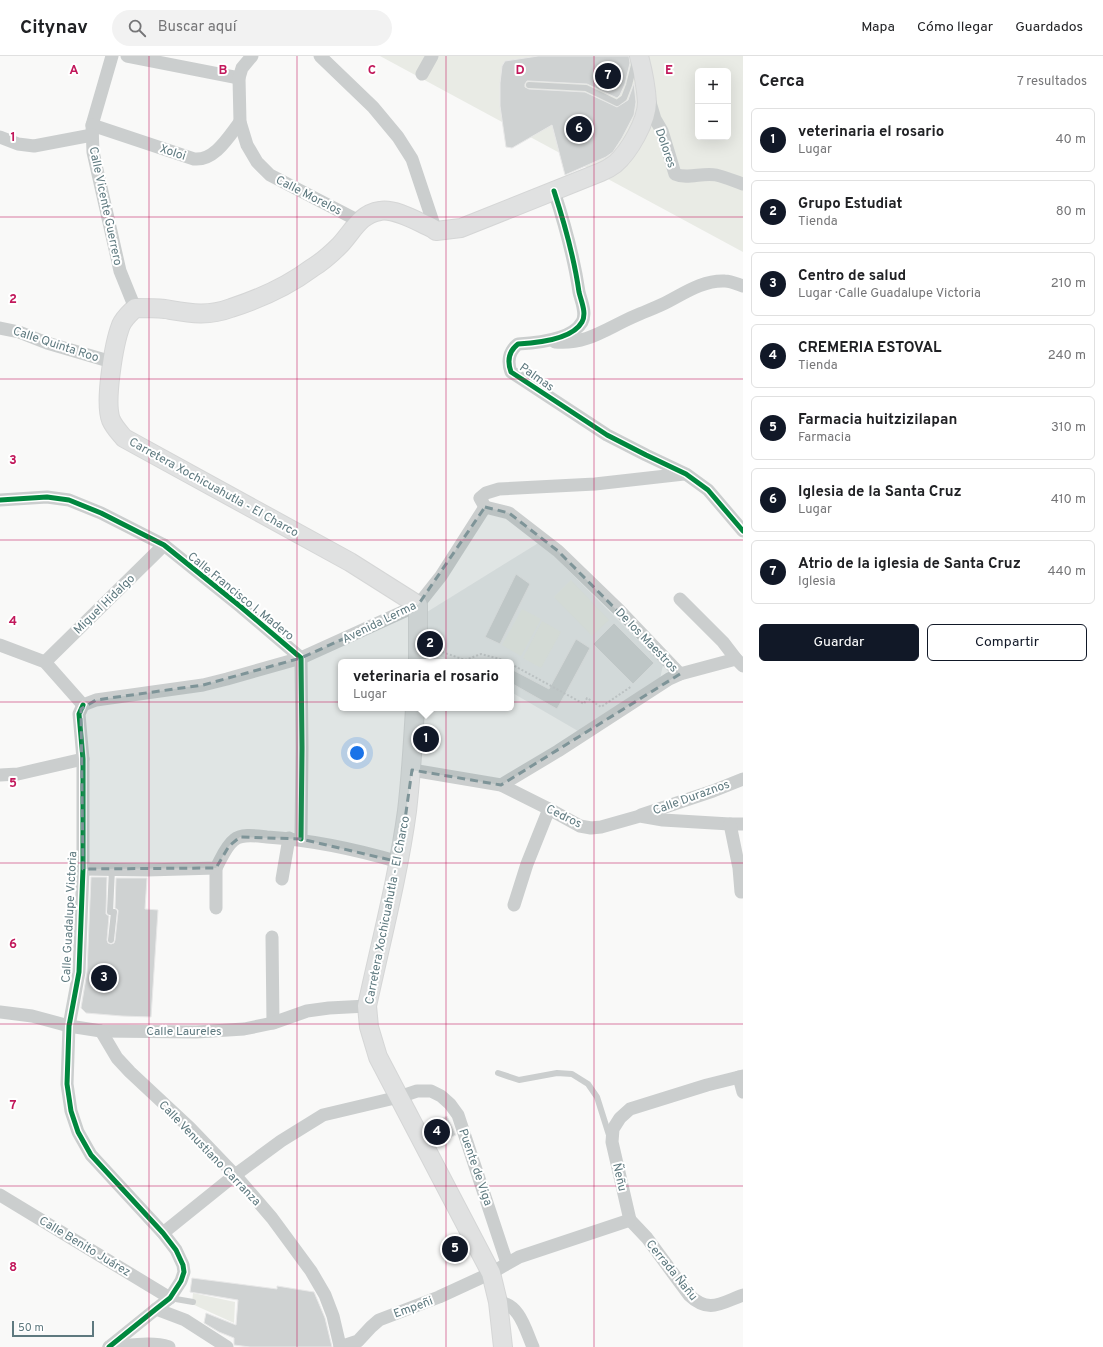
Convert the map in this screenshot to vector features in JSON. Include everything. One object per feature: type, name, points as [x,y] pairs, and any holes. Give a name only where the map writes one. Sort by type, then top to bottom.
[{"type":"main road","points":[[135,308],[164,309],[186,313],[205,314],[230,309],[293,281],[339,246],[359,221],[372,213],[382,210],[392,211],[436,231],[461,228],[601,172],[615,164],[628,148],[644,122],[647,103],[640,56]]},
{"type":"main road","name":"Carretera Xochicuahutla - El Charco","points":[[135,308],[126,317],[122,325],[112,362],[109,393],[109,410],[111,419],[124,438],[350,562],[418,605]]},
{"type":"main road","points":[[418,605],[418,659]]},
{"type":"main road","name":"Carretera Xochicuahutla - El Charco","points":[[415,711],[412,770],[399,862],[367,1006],[369,1027],[378,1057],[491,1273],[498,1302],[503,1347]]},
{"type":"street","name":"Calle Vicente Guerrero","points":[[112,56],[92,130],[93,152],[120,271],[135,308]]},
{"type":"street","points":[[127,56],[239,78]]},
{"type":"street","name":"Calle Morelos","points":[[252,56],[242,68],[239,78],[240,122],[247,145],[258,162],[270,175],[359,221]]},
{"type":"street","points":[[320,56],[373,107],[398,137],[412,159],[436,231]]},
{"type":"street","points":[[422,74],[432,56]]},
{"type":"street","name":"Dolores","points":[[644,78],[655,119],[662,131],[675,174],[680,177],[696,176],[700,174],[716,175],[743,184]]},
{"type":"street","name":"Xoloi","points":[[92,130],[194,159],[200,159],[207,157],[216,151],[240,122]]},
{"type":"street","points":[[0,137],[18,144],[34,146],[92,130]]},
{"type":"street","name":"Palmas","points":[[545,341],[563,336],[577,328],[582,321],[584,311],[566,226],[554,191]]},
{"type":"street","name":"Palmas","points":[[743,286],[726,281],[713,282],[694,287],[662,305],[636,315],[591,338],[573,342],[545,341],[518,344],[511,351],[509,362],[511,372],[607,435],[686,474],[708,490],[743,531]]},
{"type":"street","name":"Calle Quinta Roo","points":[[0,328],[19,332],[47,343],[112,362]]},
{"type":"street","name":"Avenida Lerma","points":[[83,705],[96,700],[228,679],[301,658],[418,605],[441,576],[486,507],[480,498],[486,493],[499,489],[595,484],[686,474]]},
{"type":"street","name":"Calle Francisco I. Madero","points":[[0,500],[47,497],[69,500],[101,513],[164,545],[301,658]]},
{"type":"street","name":"De los Maestros","points":[[486,507],[509,513],[558,551],[620,611],[680,674],[669,679],[558,751],[501,785]]},
{"type":"street","name":"Miguel Hidalgo","points":[[45,662],[164,545]]},
{"type":"street","points":[[680,599],[723,642],[740,662],[680,674]]},
{"type":"street","points":[[0,645],[45,662],[83,705]]},
{"type":"street","points":[[282,879],[295,839],[302,748],[301,658]]},
{"type":"street","name":"Calle Guadalupe Victoria","points":[[83,705],[79,714],[82,759],[83,869],[79,972],[69,1026],[67,1084],[71,1111],[78,1132],[91,1155],[163,1233],[176,1250],[183,1264],[184,1272],[181,1281],[170,1298],[109,1347]]},
{"type":"street","points":[[0,776],[18,774],[82,759]]},
{"type":"street","name":"Cedros","points":[[412,770],[501,785],[580,826],[591,828],[601,828],[640,816],[663,820],[736,824]]},
{"type":"street","name":"Calle Duraznos","points":[[640,816],[714,791],[743,779]]},
{"type":"street","points":[[514,905],[527,864],[549,809]]},
{"type":"street","points":[[736,824],[741,868],[741,892]]},
{"type":"street","points":[[216,908],[216,868],[228,846],[234,839],[240,837],[254,836],[295,839],[359,850],[399,862]]},
{"type":"street","points":[[83,869],[148,870],[216,868]]},
{"type":"street","points":[[272,937],[273,1023]]},
{"type":"street","name":"Calle Laureles","points":[[0,1012],[32,1016],[69,1026],[101,1031],[222,1031],[244,1030],[273,1023],[307,1010],[367,1006]]},
{"type":"street","name":"Calle Venustiano Carranza","points":[[101,1031],[117,1058],[190,1128],[235,1175],[272,1218],[311,1271],[325,1295],[333,1316],[340,1347]]},
{"type":"street","points":[[741,1077],[743,1092]]},
{"type":"street","name":"Ñeñu","points":[[630,1220],[612,1142],[613,1129],[620,1118],[630,1109],[700,1087],[741,1077]]},
{"type":"street","name":"Puente de Viga","points":[[399,1097],[417,1091],[431,1091],[441,1096],[450,1104],[458,1115],[507,1263]]},
{"type":"street","points":[[163,1233],[235,1175],[281,1141],[323,1115],[399,1097]]},
{"type":"street","name":"Calle Benito Juárez","points":[[0,1196],[170,1298]]},
{"type":"street","points":[[491,1273],[519,1257],[630,1220]]},
{"type":"street","name":"Cerrada Ñañu","points":[[630,1220],[647,1238],[689,1295],[696,1302],[705,1306],[713,1306],[743,1295]]},
{"type":"street","name":"Empeñi","points":[[340,1347],[358,1341],[371,1326],[379,1320],[439,1297],[491,1273]]},
{"type":"street","points":[[498,1302],[506,1303],[516,1310],[533,1347]]},
{"type":"street","points":[[156,1308],[185,1320],[227,1347]]},
{"type":"street","points":[[109,1347],[163,1345],[169,1347]]},
{"type":"lane","points":[[529,85],[586,88],[617,103],[624,98],[629,85],[636,56]]},
{"type":"lane","points":[[111,940],[114,912],[110,912],[112,869]]},
{"type":"lane","points":[[498,1073],[519,1080],[557,1073],[572,1074],[588,1084],[597,1097],[612,1142]]},
{"type":"lane","points":[[170,1298],[193,1302]]},
{"type":"path","points":[[419,644],[446,652],[463,659]]},
{"type":"path","points":[[468,659],[480,654],[500,659]]},
{"type":"path","points":[[514,666],[584,704],[586,698],[601,707],[632,686]]},
{"type":"highlighted area","points":[[485,507],[509,513],[558,551],[680,674],[501,785],[412,770],[399,862],[301,839],[240,837],[229,846],[216,868],[83,869],[81,709],[96,700],[203,685],[301,658],[418,605]]},
{"type":"shaded area","points":[[380,56],[743,56],[743,252]]},
{"type":"shaded area","points":[[540,542],[663,665],[660,679],[578,731],[514,694],[514,659],[447,659],[428,650],[427,612]]},
{"type":"shaded area","points":[[571,580],[609,620],[592,636],[554,597]]},
{"type":"shaded area","points":[[522,609],[541,619],[521,656],[502,645]]},
{"type":"shaded area","points":[[542,621],[561,632],[541,668],[523,658]]},
{"type":"shaded area","points":[[193,1293],[235,1302],[234,1323],[192,1304]]},
{"type":"building","points":[[538,56],[629,56],[630,63],[625,84],[617,98],[587,84],[527,81],[525,84],[525,87],[529,89],[585,92],[617,107],[628,100],[634,83],[636,102],[634,115],[613,152],[606,157],[565,175],[552,125],[512,148],[506,147],[500,106],[502,66],[505,61]]},
{"type":"building","points":[[516,574],[530,584],[500,644],[485,637]]},
{"type":"building","points":[[614,623],[654,663],[633,684],[593,644]]},
{"type":"building","points":[[576,639],[590,648],[557,709],[514,685],[514,671],[549,689]]},
{"type":"building","points":[[424,733],[434,735],[432,747],[423,745]]},
{"type":"building","points":[[91,877],[107,877],[106,914],[109,916],[107,940],[108,943],[111,944],[114,943],[115,940],[118,912],[115,908],[116,878],[147,878],[145,909],[158,910],[151,1017],[86,1013],[81,1008],[87,972]]},
{"type":"building","points":[[447,1116],[456,1135],[435,1144],[426,1126]]},
{"type":"building","points":[[460,1240],[465,1249],[450,1258],[444,1249]]},
{"type":"building","points":[[192,1278],[277,1289],[277,1286],[314,1292],[325,1318],[332,1347],[250,1347],[234,1345],[234,1338],[219,1332],[204,1323],[206,1313],[236,1325],[238,1300],[190,1292]]},
{"type":"cycle path","points":[[554,191],[572,254],[584,315],[582,322],[577,328],[562,337],[534,343],[518,344],[510,356],[509,364],[511,372],[607,435],[686,474],[708,490],[743,531]]},
{"type":"cycle path","points":[[0,500],[47,497],[69,500],[101,513],[164,545],[301,658],[301,839]]},
{"type":"cycle path","points":[[83,705],[79,714],[83,759],[83,869],[79,972],[69,1026],[67,1084],[71,1111],[78,1132],[91,1155],[163,1233],[176,1250],[183,1265],[184,1272],[181,1281],[170,1298],[109,1347]]},
{"type":"place","name":"Atrio de la iglesia de Santa Cruz","points":[[608,76]]},
{"type":"place","name":"Iglesia de la Santa Cruz","points":[[579,129]]},
{"type":"place","name":"Grupo Estudiat","points":[[430,644]]},
{"type":"place","name":"veterinaria el rosario","points":[[426,739]]},
{"type":"place","name":"Centro de salud","points":[[104,978]]},
{"type":"place","name":"CREMERIA ESTOVAL","points":[[437,1132]]},
{"type":"place","name":"Farmacia huitzizilapan","points":[[455,1249]]}]
